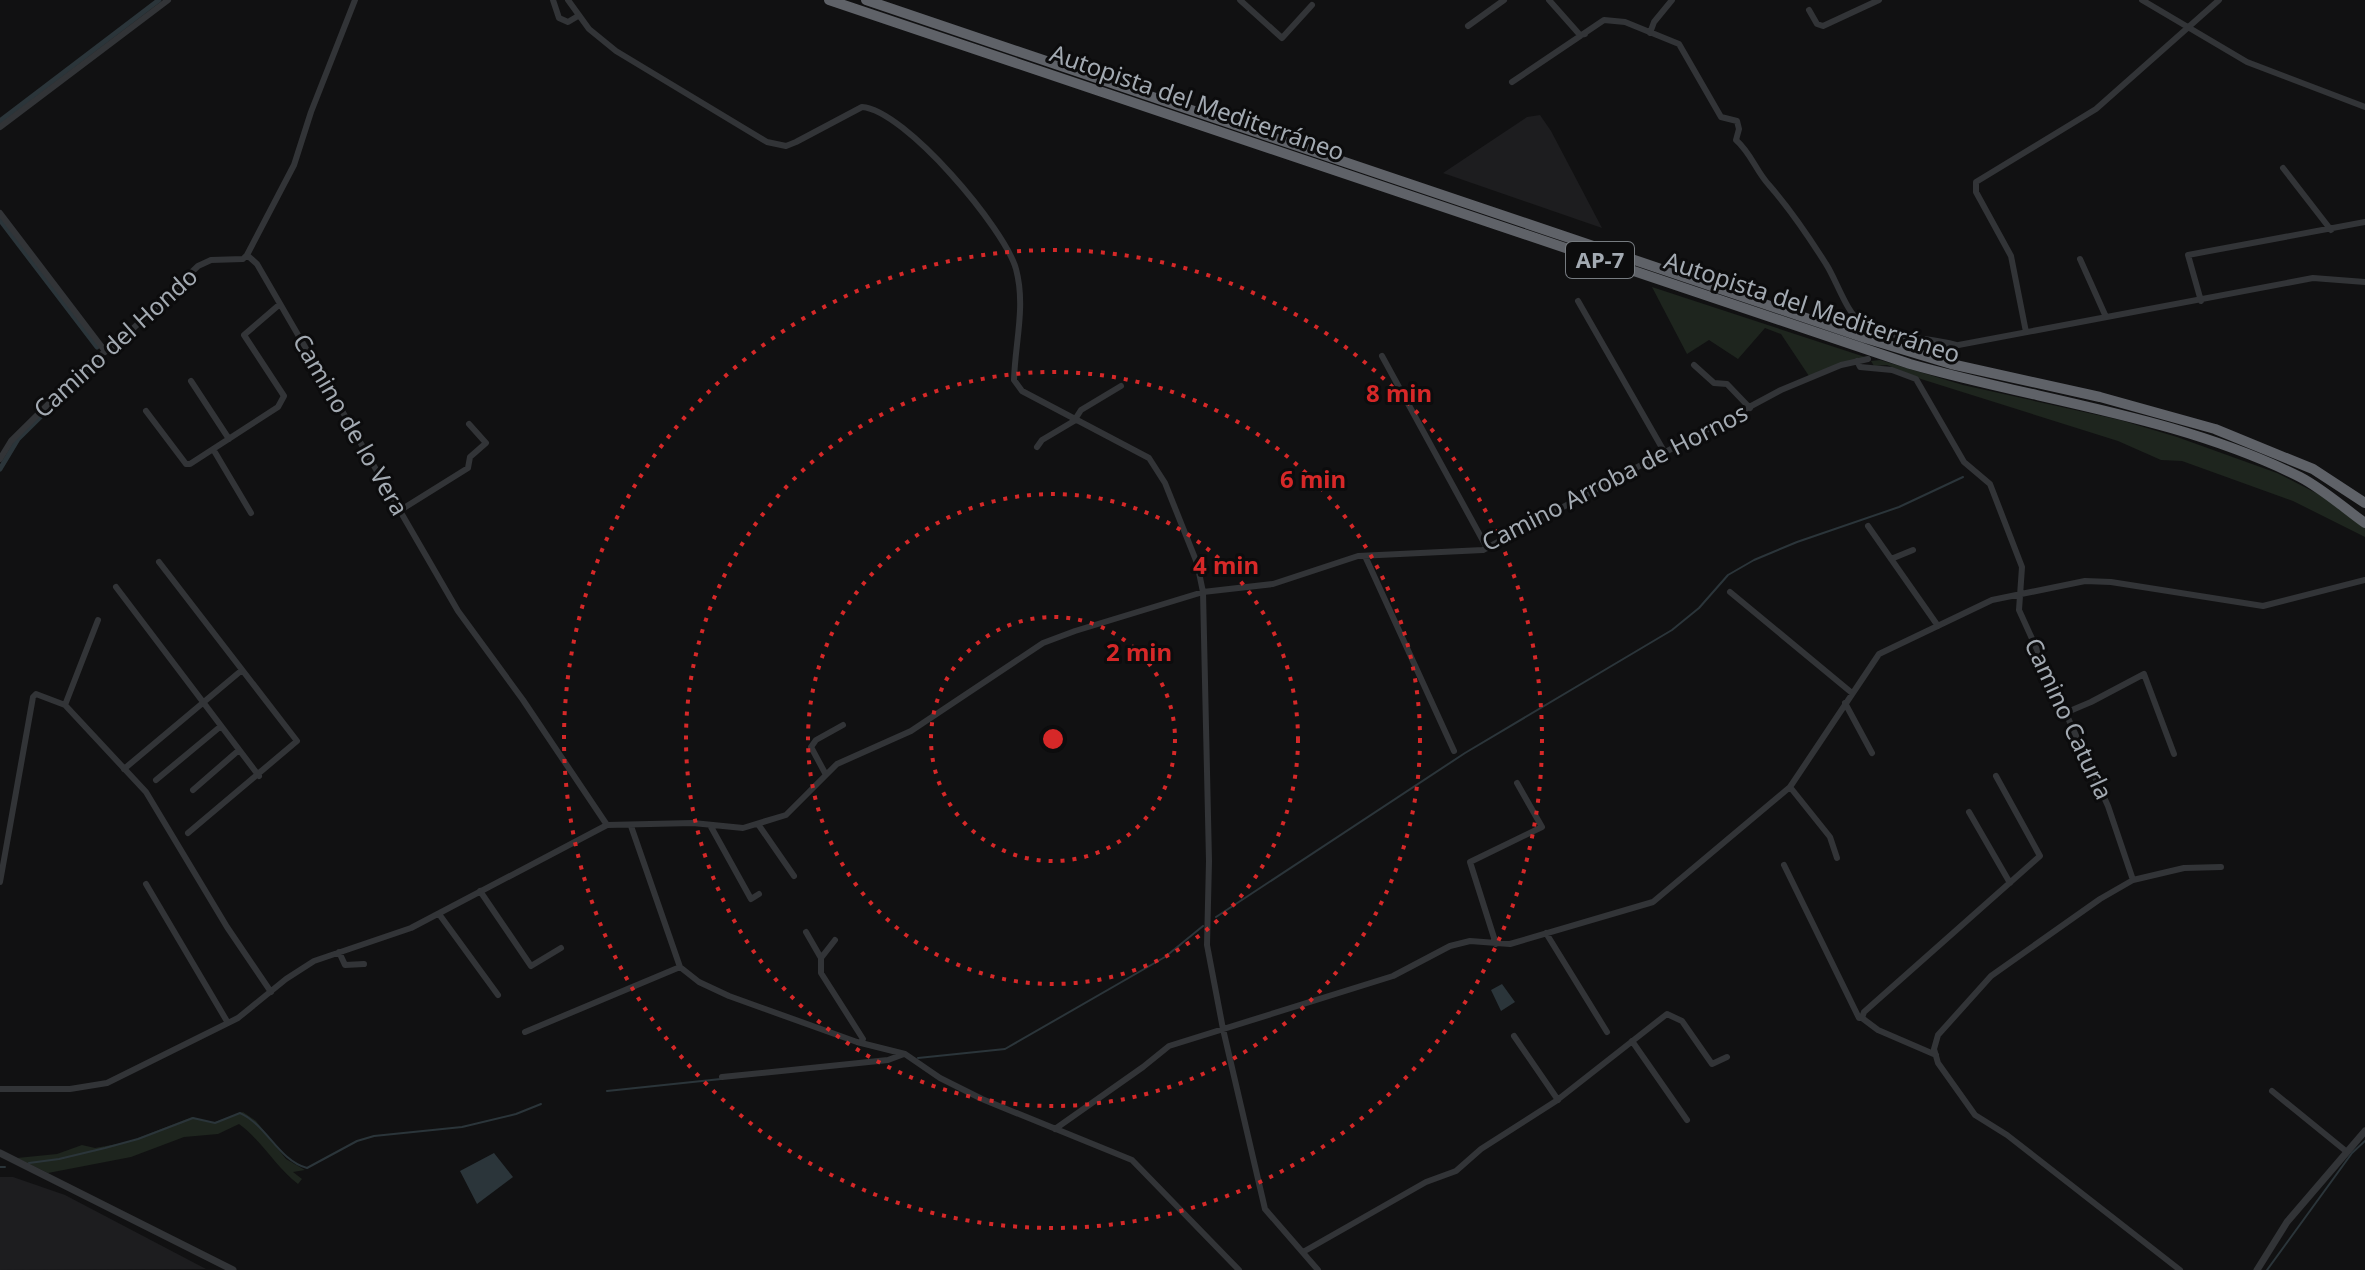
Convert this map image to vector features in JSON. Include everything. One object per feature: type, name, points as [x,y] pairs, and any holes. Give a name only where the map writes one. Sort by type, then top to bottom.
[{"type":"highway","name":"Autopista del Mediterráneo","points":[[829,0],[1910,364],[2118,413],[2212,440],[2303,479],[2365,523]]},
{"type":"highway","name":"Autopista del Mediterráneo","points":[[866,0],[1865,338],[1951,364],[2100,397],[2215,429],[2313,469],[2365,503]]},
{"type":"street","points":[[0,127],[168,0]]},
{"type":"street","points":[[247,255],[294,165],[320,87],[355,0]]},
{"type":"street","points":[[553,0],[559,18],[568,22],[578,16]]},
{"type":"street","points":[[568,0],[578,16],[602,40],[635,63],[776,145],[786,146],[796,142],[862,107],[879,111],[924,145],[975,204],[1007,248],[1015,266],[1020,314],[1014,380],[1022,391],[1149,458],[1165,483],[1197,563],[1203,592],[1209,861],[1207,945],[1223,1029],[1265,1209],[1318,1270]]},
{"type":"street","points":[[1240,0],[1282,38],[1312,5]]},
{"type":"street","points":[[1468,26],[1504,0]]},
{"type":"street","points":[[1549,0],[1580,35],[1586,34]]},
{"type":"street","points":[[1650,33],[1654,22],[1672,0]]},
{"type":"street","points":[[1809,10],[1817,24],[1823,26],[1879,0]]},
{"type":"street","points":[[2142,0],[2247,62],[2365,107]]},
{"type":"street","points":[[2026,332],[2011,256],[1976,192],[1976,182],[2096,109],[2219,0]]},
{"type":"street","points":[[1512,82],[1604,20],[1625,22],[1679,44],[1721,117],[1737,121],[1739,129],[1736,140],[1754,160],[1827,265],[1856,319],[1868,326],[1913,340],[1956,345]]},
{"type":"street","points":[[2283,168],[2331,230]]},
{"type":"street","points":[[0,213],[105,351]]},
{"type":"street","points":[[2201,301],[2188,255],[2365,222]]},
{"type":"street","name":"Camino de lo Vera","points":[[247,255],[257,264],[458,611],[523,700],[607,825]]},
{"type":"street","name":"Camino del Hondo","points":[[0,459],[11,441],[198,266],[211,260],[243,259],[247,255]]},
{"type":"street","points":[[2080,259],[2106,317]]},
{"type":"street","points":[[1932,350],[2313,278],[2365,282]]},
{"type":"street","points":[[1578,301],[1665,453]]},
{"type":"street","points":[[146,411],[186,464],[190,464],[282,402],[284,396],[244,335],[280,304]]},
{"type":"street","points":[[1382,356],[1487,548]]},
{"type":"street","name":"Camino Arroba de Hornos","points":[[0,1089],[49,1090],[95,1086],[238,1018],[314,961],[411,928],[607,825],[743,828],[786,815],[825,773],[847,758],[911,731],[1043,643],[1075,631],[1203,592],[1273,584],[1365,556],[1451,553],[1487,548],[1781,390],[1829,369],[1868,359]]},
{"type":"street","name":"Camino Caturla","points":[[1857,361],[1860,367],[1892,370],[1916,379],[1964,462],[1990,484],[2022,567],[2019,610],[2108,806],[2133,880]]},
{"type":"street","points":[[1694,365],[1714,383],[1727,384],[1750,408]]},
{"type":"street","points":[[191,381],[229,439]]},
{"type":"street","points":[[1037,447],[1042,440],[1076,418],[1081,410],[1121,386]]},
{"type":"street","points":[[399,511],[468,468],[470,457],[486,443],[469,424]]},
{"type":"street","points":[[213,449],[251,513]]},
{"type":"street","points":[[1868,526],[1938,626]]},
{"type":"street","points":[[1891,559],[1913,550]]},
{"type":"street","points":[[1365,556],[1454,751]]},
{"type":"street","points":[[159,562],[297,741],[188,833]]},
{"type":"street","points":[[1055,1129],[1169,1046],[1393,976],[1450,946],[1470,941],[1510,944],[1653,902],[1790,787],[1879,654],[1992,600],[2085,581],[2263,606],[2365,580]]},
{"type":"street","points":[[116,587],[259,776]]},
{"type":"street","points":[[1730,592],[1852,693]]},
{"type":"street","points":[[65,705],[98,620]]},
{"type":"street","points":[[124,769],[242,670]]},
{"type":"street","points":[[2065,713],[2144,674],[2174,754]]},
{"type":"street","points":[[0,882],[33,697],[40,694],[65,705],[152,801],[227,927],[271,992]]},
{"type":"street","points":[[1845,703],[1872,753]]},
{"type":"street","points":[[825,773],[811,747],[816,740],[843,725]]},
{"type":"street","points":[[156,780],[221,726]]},
{"type":"street","points":[[193,790],[239,750]]},
{"type":"street","points":[[1862,1018],[1864,1012],[2040,856],[1996,776]]},
{"type":"street","points":[[1496,944],[1470,862],[1542,827],[1517,783]]},
{"type":"street","points":[[1790,787],[1830,837],[1837,858]]},
{"type":"street","points":[[1969,812],[2010,883]]},
{"type":"street","points":[[758,824],[794,876]]},
{"type":"street","points":[[710,825],[751,899],[759,894]]},
{"type":"street","points":[[631,826],[680,967],[699,982],[729,996],[861,1043],[905,1054],[940,1078],[982,1099],[1132,1160],[1239,1270]]},
{"type":"street","points":[[1784,865],[1859,1018],[1878,1030],[1936,1055]]},
{"type":"street","points":[[2180,1270],[2007,1135],[1975,1115],[1938,1063],[1934,1049],[1938,1035],[1991,976],[2100,899],[2133,880],[2184,868],[2221,867]]},
{"type":"street","points":[[146,884],[228,1023]]},
{"type":"street","points":[[480,891],[531,966],[561,948]]},
{"type":"street","points":[[439,914],[498,995]]},
{"type":"street","points":[[806,932],[821,958],[821,973],[863,1039],[861,1043]]},
{"type":"street","points":[[1546,933],[1607,1032]]},
{"type":"street","points":[[821,958],[835,940]]},
{"type":"street","points":[[339,952],[345,965],[364,964]]},
{"type":"street","points":[[525,1032],[680,967]]},
{"type":"street","points":[[1303,1252],[1426,1182],[1456,1171],[1481,1149],[1558,1100],[1667,1014],[1682,1021],[1712,1064],[1727,1057]]},
{"type":"street","points":[[1514,1036],[1558,1100]]},
{"type":"street","points":[[1632,1041],[1687,1120]]},
{"type":"street","points":[[722,1077],[888,1060],[905,1054]]},
{"type":"street","points":[[2272,1091],[2347,1152]]},
{"type":"street","points":[[2257,1270],[2287,1222],[2365,1131]]},
{"type":"street","points":[[0,1153],[218,1267],[233,1270]]},
{"type":"shaded area","points":[[1540,115],[1602,228],[1443,173],[1527,117]]},
{"type":"shaded area","points":[[1652,287],[1865,357],[1809,376],[1781,334],[1765,328],[1738,359],[1709,340],[1687,354]]},
{"type":"shaded area","points":[[1880,360],[1963,385],[2120,420],[2277,473],[2322,496],[2365,525],[2365,537],[2293,501],[2182,461],[2161,460],[2118,441],[1921,379],[1887,365],[1874,366],[1871,361]]},
{"type":"shaded area","points":[[1502,984],[1515,1002],[1501,1011],[1491,990]]},
{"type":"shaded area","points":[[243,1112],[256,1121],[286,1159],[305,1170],[293,1172],[302,1179],[298,1184],[239,1124],[218,1134],[184,1137],[131,1157],[48,1173],[17,1158],[57,1154],[82,1145],[95,1148],[128,1142],[192,1117],[212,1123]]},
{"type":"shaded area","points":[[494,1153],[513,1177],[477,1204],[460,1171]]},
{"type":"shaded area","points":[[0,1177],[13,1177],[65,1195],[206,1269],[0,1270]]},
{"type":"waterway","points":[[0,121],[159,0]]},
{"type":"waterway","points":[[0,220],[97,347]]},
{"type":"waterway","points":[[0,469],[18,439],[99,359]]},
{"type":"waterway","points":[[1216,917],[1465,753],[1672,630],[1699,608],[1728,575],[1797,542],[1899,507],[1963,477]]},
{"type":"waterway","points":[[918,1058],[1005,1049],[1165,957],[1203,926]]},
{"type":"waterway","points":[[607,1091],[721,1079]]},
{"type":"waterway","points":[[29,1163],[59,1159],[138,1139],[193,1118],[215,1123],[240,1113],[258,1126],[288,1158],[307,1168],[357,1141],[374,1136],[462,1127],[516,1114],[541,1104]]},
{"type":"waterway","points":[[2267,1270],[2352,1153],[2365,1141]]},
{"type":"waterway","points":[[0,1167],[5,1167]]}]
